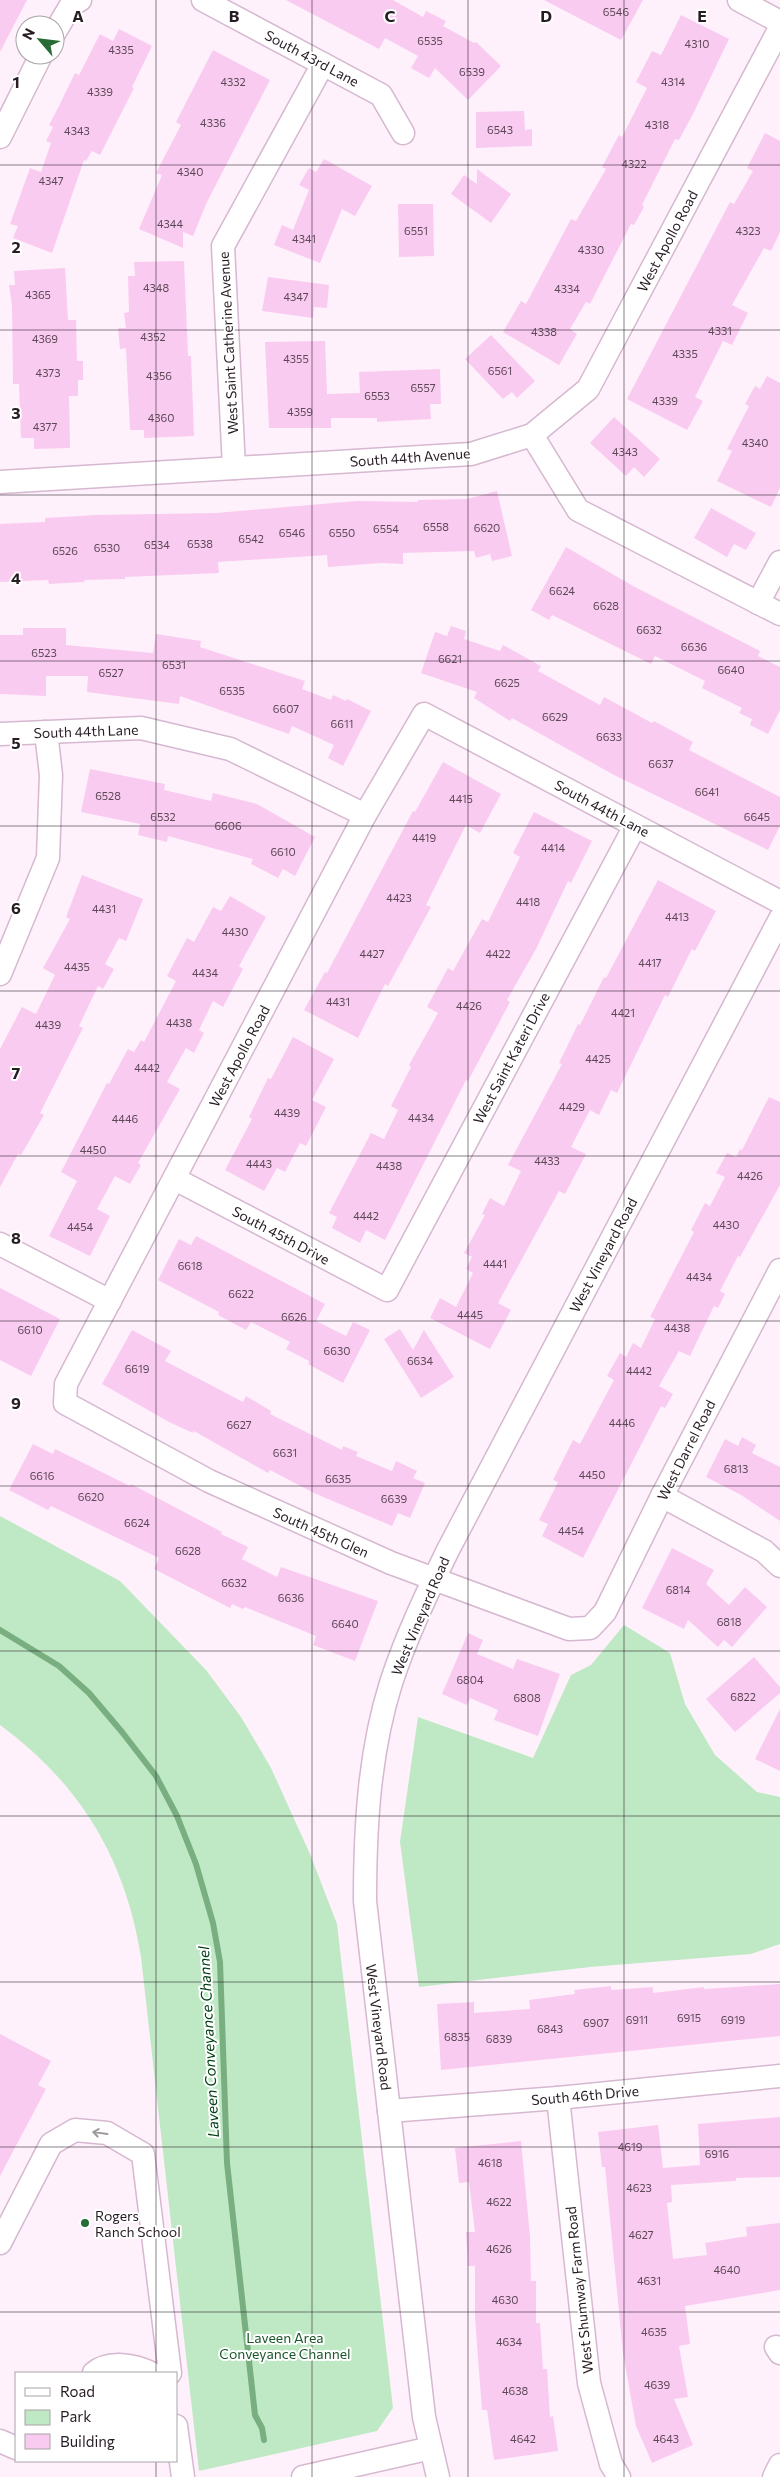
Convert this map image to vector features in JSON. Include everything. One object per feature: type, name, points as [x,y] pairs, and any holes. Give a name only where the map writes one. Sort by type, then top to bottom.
[{"type":"street","points":[[65,15],[71,5],[80,0]]},
{"type":"street","name":"South 43rd Lane","points":[[203,0],[381,95],[403,133]]},
{"type":"street","points":[[739,0],[780,22]]},
{"type":"street","name":"West Apollo Road","points":[[532,435],[588,389],[780,28]]},
{"type":"street","name":"West Saint Catherine Avenue","points":[[234,468],[223,246],[323,64]]},
{"type":"street","points":[[0,136],[36,65]]},
{"type":"street","points":[[532,435],[578,510],[780,614]]},
{"type":"street","name":"South 44th Avenue","points":[[0,482],[471,454],[532,435]]},
{"type":"street","points":[[758,603],[780,562]]},
{"type":"street","name":"West Apollo Road","points":[[65,1402],[66,1384],[365,815],[424,714]]},
{"type":"street","name":"South 44th Lane","points":[[424,714],[780,902]]},
{"type":"street","name":"South 44th Lane","points":[[0,734],[141,728],[230,749],[365,815]]},
{"type":"street","points":[[0,974],[48,858],[51,775],[46,732]]},
{"type":"street","name":"West Saint Kateri Drive","points":[[386,1290],[635,826]]},
{"type":"street","name":"West Vineyard Road","points":[[438,2477],[424,2417],[365,1901],[365,1839],[375,1756],[391,1683],[416,1617],[434,1579],[780,919]]},
{"type":"street","name":"South 45th Drive","points":[[175,1179],[386,1290]]},
{"type":"street","points":[[0,1244],[110,1301]]},
{"type":"street","name":"West Darrel Road","points":[[590,1628],[605,1612],[662,1496],[779,1272]]},
{"type":"street","name":"South 45th Glen","points":[[65,1402],[209,1481],[391,1563],[569,1629],[590,1628]]},
{"type":"street","points":[[662,1496],[764,1551],[780,1566]]},
{"type":"street","name":"South 46th Drive","points":[[389,2110],[558,2098],[780,2076]]},
{"type":"street","name":"West Shumway Farm Road","points":[[558,2098],[589,2383],[611,2464],[618,2477]]},
{"type":"street","points":[[0,2243],[51,2144],[75,2130],[107,2133],[143,2154],[170,2372]]},
{"type":"street","points":[[95,2372],[100,2368],[115,2365],[149,2372]]},
{"type":"street","points":[[0,2441],[15,2448]]},
{"type":"street","points":[[178,2441],[183,2477]]},
{"type":"street","points":[[302,2477],[431,2448]]},
{"type":"street","points":[[774,2477],[780,2465]]},
{"type":"green space","name":"Laveen Area Conveyance Channel","points":[[0,1516],[120,1581],[206,1670],[241,1717],[271,1768],[310,1854],[337,1924],[393,2408],[377,2431],[199,2471],[141,1957],[134,1921],[124,1887],[111,1856],[95,1826],[54,1773],[29,1748],[0,1725]]},
{"type":"green space","points":[[624,1625],[670,1653],[685,1704],[715,1755],[757,1792],[780,1797],[780,1944],[751,1954],[590,1967],[419,1987],[400,1842],[418,1717],[533,1758],[571,1675],[591,1665]]},
{"type":"building","points":[[0,0],[27,0],[19,15],[15,15],[15,23],[0,52]]},
{"type":"building","points":[[286,0],[393,0],[423,17],[426,11],[446,21],[443,26],[474,43],[476,42],[501,66],[468,100],[435,68],[429,78],[411,68],[418,56],[385,38],[379,49]]},
{"type":"building","points":[[544,0],[643,0],[621,40]]},
{"type":"building","points":[[681,15],[729,39],[679,140],[675,139],[642,205],[644,207],[634,225],[631,224],[590,304],[586,302],[570,329],[577,334],[559,365],[503,332],[521,301],[526,304],[571,219],[576,221],[606,169],[602,167],[619,135],[622,137],[647,88],[636,82],[652,51],[661,55]]},
{"type":"building","points":[[119,29],[152,46],[132,87],[134,88],[100,155],[92,151],[86,161],[84,160],[52,253],[13,238],[18,226],[10,224],[30,168],[41,172],[51,143],[46,141],[53,127],[49,125],[75,73],[79,75],[100,34],[113,41]]},
{"type":"building","points":[[213,50],[270,80],[207,202],[193,236],[183,232],[183,248],[139,229],[162,175],[156,173],[181,125],[176,122]]},
{"type":"building","points":[[524,111],[525,130],[532,129],[532,146],[476,148],[476,112]]},
{"type":"building","points":[[765,133],[780,141],[780,232],[771,251],[764,248],[732,305],[748,313],[732,345],[723,341],[695,397],[703,401],[687,430],[627,399],[730,202],[734,204],[753,171],[747,168]]},
{"type":"building","points":[[324,159],[372,186],[355,216],[342,209],[320,263],[274,245],[282,225],[293,230],[309,190],[299,185],[309,168],[316,172]]},
{"type":"building","points":[[477,169],[511,194],[491,223],[451,194],[464,175],[477,184]]},
{"type":"building","points":[[398,204],[433,204],[434,256],[399,257]]},
{"type":"building","points":[[184,261],[188,356],[191,356],[194,436],[144,438],[144,430],[130,430],[126,348],[120,349],[118,328],[126,328],[124,313],[129,312],[128,276],[135,276],[134,262]]},
{"type":"building","points":[[65,268],[68,320],[76,320],[77,361],[83,361],[83,380],[78,380],[78,396],[69,396],[70,448],[34,449],[34,438],[21,438],[19,384],[13,384],[12,306],[9,285],[15,285],[14,271]]},
{"type":"building","points":[[268,277],[329,285],[327,308],[314,307],[313,318],[262,311]]},
{"type":"building","points":[[491,335],[535,381],[517,398],[512,392],[503,399],[465,359]]},
{"type":"building","points":[[325,341],[327,394],[360,393],[359,372],[440,369],[441,404],[430,404],[431,419],[377,422],[377,418],[331,418],[331,428],[269,428],[265,342]]},
{"type":"building","points":[[767,376],[780,383],[780,488],[771,507],[717,481],[732,451],[727,449],[749,406],[745,404],[755,386],[760,389]]},
{"type":"building","points":[[614,417],[660,459],[644,477],[634,467],[626,476],[590,443]]},
{"type":"building","points":[[497,491],[512,556],[492,561],[490,554],[476,558],[474,551],[403,553],[403,564],[381,563],[328,567],[327,555],[218,562],[219,573],[125,577],[125,579],[84,580],[85,582],[49,584],[48,580],[0,582],[0,524],[45,522],[45,518],[96,515],[216,513],[357,501],[418,502],[418,500],[467,499]]},
{"type":"building","points":[[711,508],[756,533],[746,550],[734,544],[727,557],[694,538]]},
{"type":"building","points":[[566,547],[633,586],[760,651],[758,656],[780,667],[780,710],[768,734],[750,725],[752,719],[739,713],[742,708],[702,688],[705,681],[655,656],[651,664],[552,615],[549,620],[531,610]]},
{"type":"building","points":[[451,626],[466,631],[464,639],[500,651],[503,645],[541,666],[538,671],[600,705],[604,697],[652,723],[654,721],[693,742],[689,750],[780,797],[780,826],[768,850],[614,775],[512,718],[510,721],[474,698],[477,692],[421,673],[435,632],[447,636]]},
{"type":"building","points":[[23,628],[66,628],[66,645],[153,653],[156,634],[201,641],[200,647],[305,681],[302,689],[331,700],[333,695],[346,701],[347,699],[371,711],[343,766],[328,758],[334,745],[292,726],[289,734],[180,696],[179,704],[87,692],[88,676],[46,676],[46,696],[0,694],[0,635],[23,635]]},
{"type":"building","points":[[443,762],[501,794],[480,833],[466,825],[426,905],[431,907],[388,986],[385,984],[358,1038],[304,1010],[325,972],[327,973],[413,811],[415,812]]},
{"type":"building","points":[[90,769],[165,784],[164,790],[211,801],[213,793],[257,804],[315,837],[295,876],[283,869],[278,878],[251,864],[253,859],[168,836],[167,842],[138,835],[140,824],[81,812]]},
{"type":"building","points":[[534,812],[592,841],[571,883],[568,881],[536,949],[507,1000],[510,1002],[468,1081],[466,1080],[385,1240],[366,1230],[360,1243],[332,1228],[337,1217],[329,1213],[371,1133],[384,1139],[398,1110],[391,1106],[411,1067],[409,1065],[438,1013],[427,1007],[448,968],[453,971],[482,919],[488,922],[520,857],[513,853]]},
{"type":"building","points":[[82,875],[143,899],[126,941],[119,938],[105,964],[114,969],[103,989],[98,986],[79,1026],[83,1028],[40,1113],[44,1115],[21,1155],[18,1154],[0,1187],[0,1049],[22,1007],[36,1014],[55,975],[43,968],[70,919],[66,917]]},
{"type":"building","points":[[658,880],[716,911],[695,951],[692,949],[668,997],[665,995],[617,1093],[611,1090],[599,1115],[590,1110],[571,1147],[586,1154],[565,1194],[559,1191],[498,1303],[511,1310],[490,1349],[430,1318],[440,1298],[456,1307],[473,1273],[466,1269],[472,1257],[464,1253],[485,1215],[482,1214],[490,1198],[504,1206],[521,1171],[508,1165],[562,1064],[559,1063],[578,1024],[580,1025],[604,977],[606,978]]},
{"type":"building","points":[[230,896],[266,917],[239,966],[243,969],[223,1007],[213,1001],[199,1030],[204,1033],[194,1053],[186,1048],[167,1082],[180,1089],[138,1163],[141,1165],[130,1184],[115,1176],[97,1209],[110,1216],[90,1256],[49,1236],[77,1181],[61,1172],[107,1083],[109,1084],[128,1049],[134,1052],[141,1040],[144,1042],[176,981],[167,976],[187,938],[194,942],[213,907],[221,911]]},
{"type":"building","points":[[293,1037],[334,1059],[312,1100],[326,1107],[306,1146],[300,1143],[285,1172],[277,1168],[264,1191],[225,1170],[252,1119],[249,1117],[268,1078],[271,1079]]},
{"type":"building","points":[[769,1097],[780,1102],[780,1185],[740,1257],[738,1256],[720,1291],[725,1294],[718,1308],[714,1306],[690,1356],[679,1351],[659,1386],[673,1394],[665,1408],[661,1406],[583,1558],[542,1536],[548,1524],[539,1520],[558,1482],[553,1480],[573,1440],[580,1444],[614,1380],[607,1376],[620,1353],[626,1357],[633,1343],[641,1348],[655,1319],[650,1317],[694,1232],[691,1230],[705,1203],[710,1206],[725,1177],[716,1173],[727,1153],[736,1157],[740,1149],[742,1150]]},
{"type":"building","points":[[196,1236],[325,1304],[316,1321],[346,1336],[353,1322],[370,1330],[343,1383],[308,1364],[309,1361],[286,1349],[290,1342],[251,1322],[246,1330],[218,1315],[219,1312],[158,1280],[179,1239],[191,1245]]},
{"type":"building","points":[[0,1288],[60,1319],[31,1376],[0,1360]]},
{"type":"building","points":[[400,1329],[413,1350],[424,1330],[454,1377],[421,1398],[384,1339]]},
{"type":"building","points":[[132,1330],[171,1351],[165,1361],[243,1402],[246,1396],[271,1411],[270,1414],[342,1450],[343,1446],[358,1452],[356,1456],[392,1471],[396,1461],[417,1471],[413,1478],[425,1483],[410,1518],[398,1513],[392,1526],[314,1493],[270,1470],[268,1473],[194,1431],[193,1433],[169,1422],[102,1384]]},
{"type":"building","points":[[742,1437],[756,1445],[752,1453],[780,1467],[780,1521],[741,1495],[706,1477],[725,1439],[738,1446]]},
{"type":"building","points":[[33,1444],[53,1454],[55,1449],[130,1486],[131,1484],[222,1532],[221,1534],[248,1547],[242,1559],[277,1577],[281,1567],[378,1601],[355,1661],[313,1645],[316,1636],[245,1607],[243,1609],[232,1604],[230,1608],[154,1569],[159,1558],[51,1506],[48,1510],[9,1490]]},
{"type":"building","points":[[672,1548],[714,1570],[706,1584],[729,1605],[745,1587],[767,1607],[732,1647],[724,1640],[718,1647],[688,1620],[684,1629],[642,1608]]},
{"type":"building","points":[[468,1633],[483,1640],[477,1654],[513,1669],[517,1659],[560,1674],[538,1736],[494,1720],[498,1710],[470,1698],[467,1705],[442,1694]]},
{"type":"building","points":[[754,1657],[780,1687],[780,1693],[735,1732],[706,1699]]},
{"type":"building","points":[[780,1709],[780,1771],[755,1759]]},
{"type":"building","points":[[780,1984],[780,2036],[441,2070],[437,2004],[474,2002],[474,2013],[530,2009],[529,2000],[575,1994],[574,1990],[611,1986],[611,1990],[653,1987],[653,1993],[704,1987],[704,1989]]},
{"type":"building","points":[[0,2034],[51,2061],[38,2085],[46,2089],[0,2176]]},
{"type":"building","points":[[780,2117],[780,2177],[736,2178],[736,2181],[671,2185],[672,2202],[667,2203],[673,2259],[707,2255],[705,2243],[747,2236],[746,2227],[780,2223],[780,2290],[685,2306],[690,2344],[679,2346],[688,2397],[674,2399],[693,2445],[652,2463],[636,2426],[623,2353],[605,2167],[602,2167],[598,2132],[658,2125],[663,2168],[700,2165],[698,2124]]},
{"type":"building","points":[[521,2141],[530,2237],[531,2281],[536,2281],[536,2323],[540,2323],[543,2369],[547,2369],[550,2417],[553,2416],[558,2451],[494,2460],[487,2410],[482,2410],[475,2318],[475,2266],[468,2266],[466,2232],[475,2232],[469,2182],[459,2183],[455,2148]]},
{"type":"waterway","name":"Laveen Conveyance Channel","points":[[0,1630],[59,1666],[89,1693],[122,1732],[156,1776],[177,1816],[196,1864],[213,1923],[220,1962],[227,2163],[255,2415],[262,2428],[264,2440]]},
{"type":"place","name":"Rogers Ranch School","points":[[85,2223]]}]
